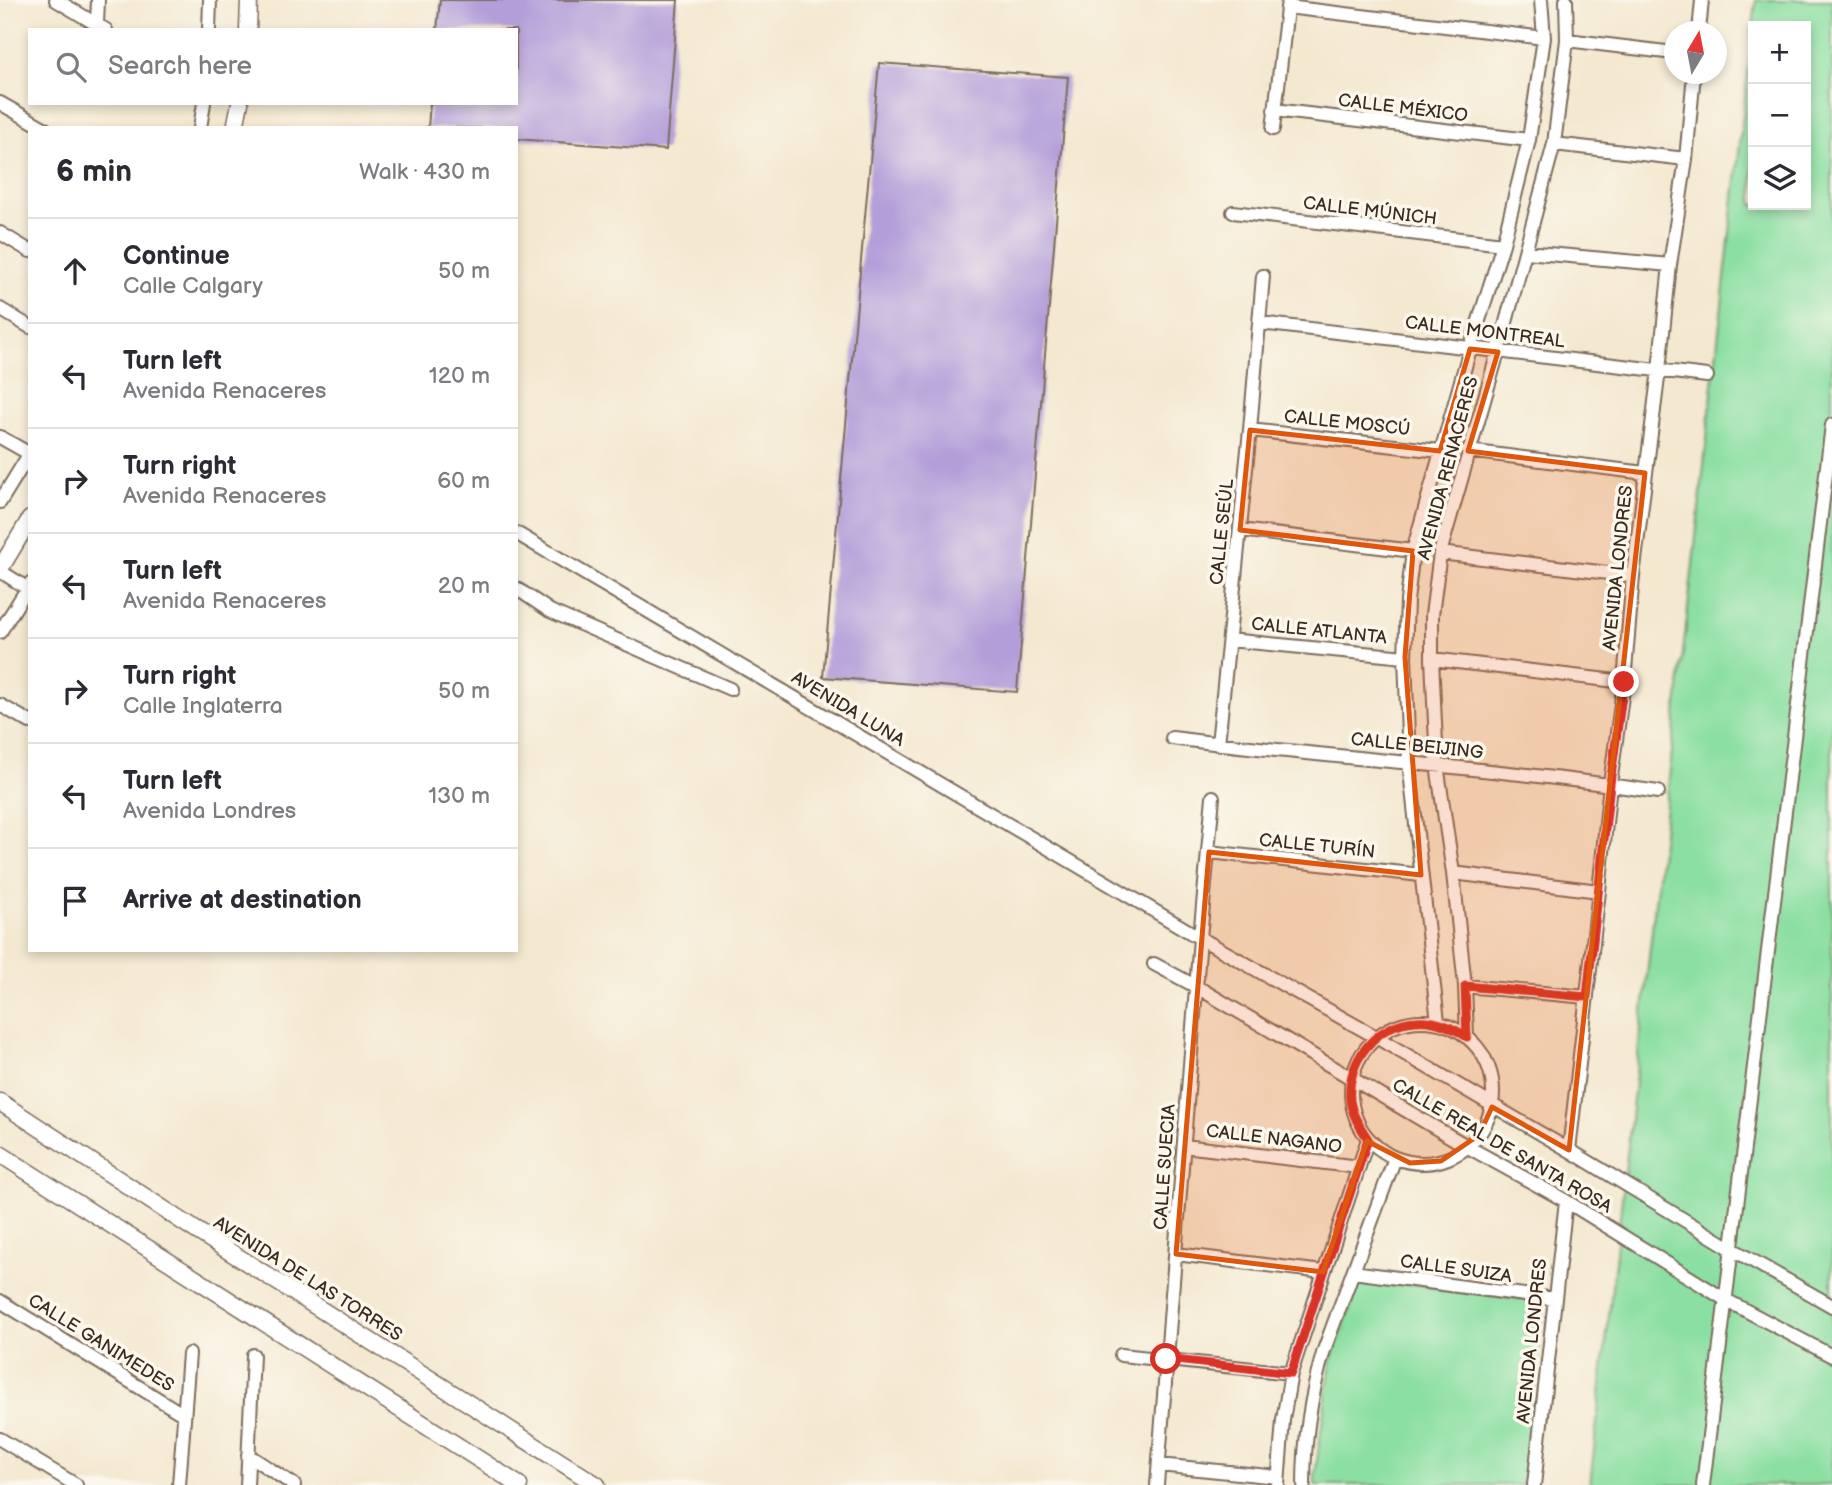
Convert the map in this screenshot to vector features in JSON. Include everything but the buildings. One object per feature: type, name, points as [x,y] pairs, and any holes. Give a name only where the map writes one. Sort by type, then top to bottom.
[{"type":"street","points":[[56,0],[101,27]]},
{"type":"street","points":[[98,0],[101,27]]},
{"type":"street","points":[[209,28],[211,0]]},
{"type":"street","points":[[248,28],[249,0]]},
{"type":"street","name":"AVENIDA RENACERES","points":[[1438,1022],[1409,762],[1405,657],[1407,601],[1413,551],[1440,451],[1503,244],[1529,140],[1544,37],[1541,0]]},
{"type":"street","name":"AVENIDA RENACERES","points":[[1467,1037],[1465,986],[1453,873],[1437,765],[1432,614],[1440,553],[1554,144],[1567,40],[1566,0]]},
{"type":"street","points":[[1700,21],[1702,0]]},
{"type":"street","points":[[1273,129],[1288,4],[1544,37]]},
{"type":"street","points":[[1567,40],[1664,52]]},
{"type":"street","name":"AVENIDA LONDRES","points":[[1569,1150],[1624,682],[1633,576],[1693,84]]},
{"type":"street","points":[[0,103],[40,126]]},
{"type":"street","points":[[200,126],[204,105]]},
{"type":"street","points":[[235,126],[236,105]]},
{"type":"street","name":"CALLE MÉXICO","points":[[1274,110],[1529,140]]},
{"type":"street","points":[[1554,144],[1686,159]]},
{"type":"street","name":"CALLE MÚNICH","points":[[1233,212],[1503,244]]},
{"type":"street","points":[[0,233],[28,250]]},
{"type":"street","points":[[1526,252],[1670,265]]},
{"type":"street","name":"CALLE SEÚL","points":[[1218,744],[1263,276]]},
{"type":"street","points":[[0,309],[28,326]]},
{"type":"street","name":"CALLE MONTREAL","points":[[1260,323],[1707,376]]},
{"type":"street","points":[[1703,1485],[1832,425]]},
{"type":"street","name":"CALLE MOSCÚ","points":[[1250,430],[1440,451]]},
{"type":"street","points":[[0,437],[28,453]]},
{"type":"street","points":[[1468,451],[1646,473]]},
{"type":"street","points":[[0,502],[28,457]]},
{"type":"street","points":[[28,522],[0,570],[28,586]]},
{"type":"street","points":[[1240,530],[1413,551]]},
{"type":"street","name":"AVENIDA LUNA","points":[[518,534],[1162,915]]},
{"type":"street","points":[[1440,553],[1633,576]]},
{"type":"street","points":[[0,632],[28,589]]},
{"type":"street","points":[[518,589],[550,611],[730,690]]},
{"type":"street","name":"CALLE ATLANTA","points":[[1229,640],[1405,657]]},
{"type":"street","points":[[1432,659],[1624,682]]},
{"type":"street","points":[[0,705],[28,721]]},
{"type":"street","name":"CALLE BEIJING","points":[[1172,738],[1610,784],[1658,792]]},
{"type":"street","name":"CALLE SUECIA","points":[[1157,1485],[1213,797]]},
{"type":"street","name":"CALLE TURÍN","points":[[1209,852],[1422,876]]},
{"type":"street","points":[[1453,873],[1599,891]]},
{"type":"street","name":"CALLE REAL DE SANTA ROSA","points":[[1162,915],[1376,1037],[1731,1249],[1832,1306]]},
{"type":"street","name":"CALLE REAL DE SANTA ROSA","points":[[1154,964],[1566,1201],[1726,1300],[1832,1356]]},
{"type":"street","points":[[1465,986],[1587,997]]},
{"type":"street","points":[[1416,1021],[1438,1022],[1467,1037],[1480,1051],[1489,1068],[1494,1087],[1492,1107],[1479,1135],[1468,1147],[1455,1155],[1426,1163],[1410,1163],[1376,1147],[1356,1121],[1350,1100],[1351,1079],[1360,1056],[1376,1037],[1394,1026],[1416,1021]]},
{"type":"street","name":"AVENIDA DE LAS TORRES","points":[[0,1102],[194,1230],[597,1485]]},
{"type":"street","points":[[1158,1465],[1278,1481],[1283,1420],[1291,1373],[1368,1139]]},
{"type":"street","name":"CALLE NAGANO","points":[[1184,1146],[1359,1167]]},
{"type":"street","points":[[0,1154],[519,1485]]},
{"type":"street","points":[[1304,1485],[1306,1443],[1315,1380],[1395,1158]]},
{"type":"street","name":"AVENIDA LONDRES","points":[[1534,1485],[1566,1201]]},
{"type":"street","points":[[1176,1254],[1323,1272]]},
{"type":"street","name":"CALLE SUIZA","points":[[1353,1272],[1555,1299]]},
{"type":"street","name":"CALLE GANIMEDES","points":[[0,1301],[184,1415]]},
{"type":"street","points":[[179,1485],[189,1354]]},
{"type":"street","points":[[247,1485],[253,1354]]},
{"type":"street","points":[[1121,1355],[1291,1373]]},
{"type":"street","points":[[0,1439],[76,1485]]},
{"type":"street","points":[[248,1455],[294,1485]]},
{"type":"highlighted area","points":[[1470,349],[1498,352],[1468,451],[1645,473],[1569,1150],[1492,1107],[1479,1135],[1441,1161],[1410,1163],[1367,1141],[1323,1272],[1176,1254],[1209,852],[1421,875],[1405,657],[1413,551],[1240,530],[1250,430],[1440,451]]},
{"type":"green space","points":[[1756,0],[1832,0],[1832,1485],[1590,1485],[1748,72],[1748,210],[1811,210],[1811,21],[1754,21]]},
{"type":"green space","points":[[1372,1279],[1532,1300],[1544,1306],[1524,1485],[1315,1485],[1331,1361],[1359,1285]]},
{"type":"route","points":[[1166,1359],[1291,1373],[1368,1139],[1356,1121],[1350,1100],[1351,1079],[1360,1056],[1376,1037],[1394,1026],[1416,1021],[1438,1022],[1467,1037],[1465,986],[1587,997],[1624,682]]}]
